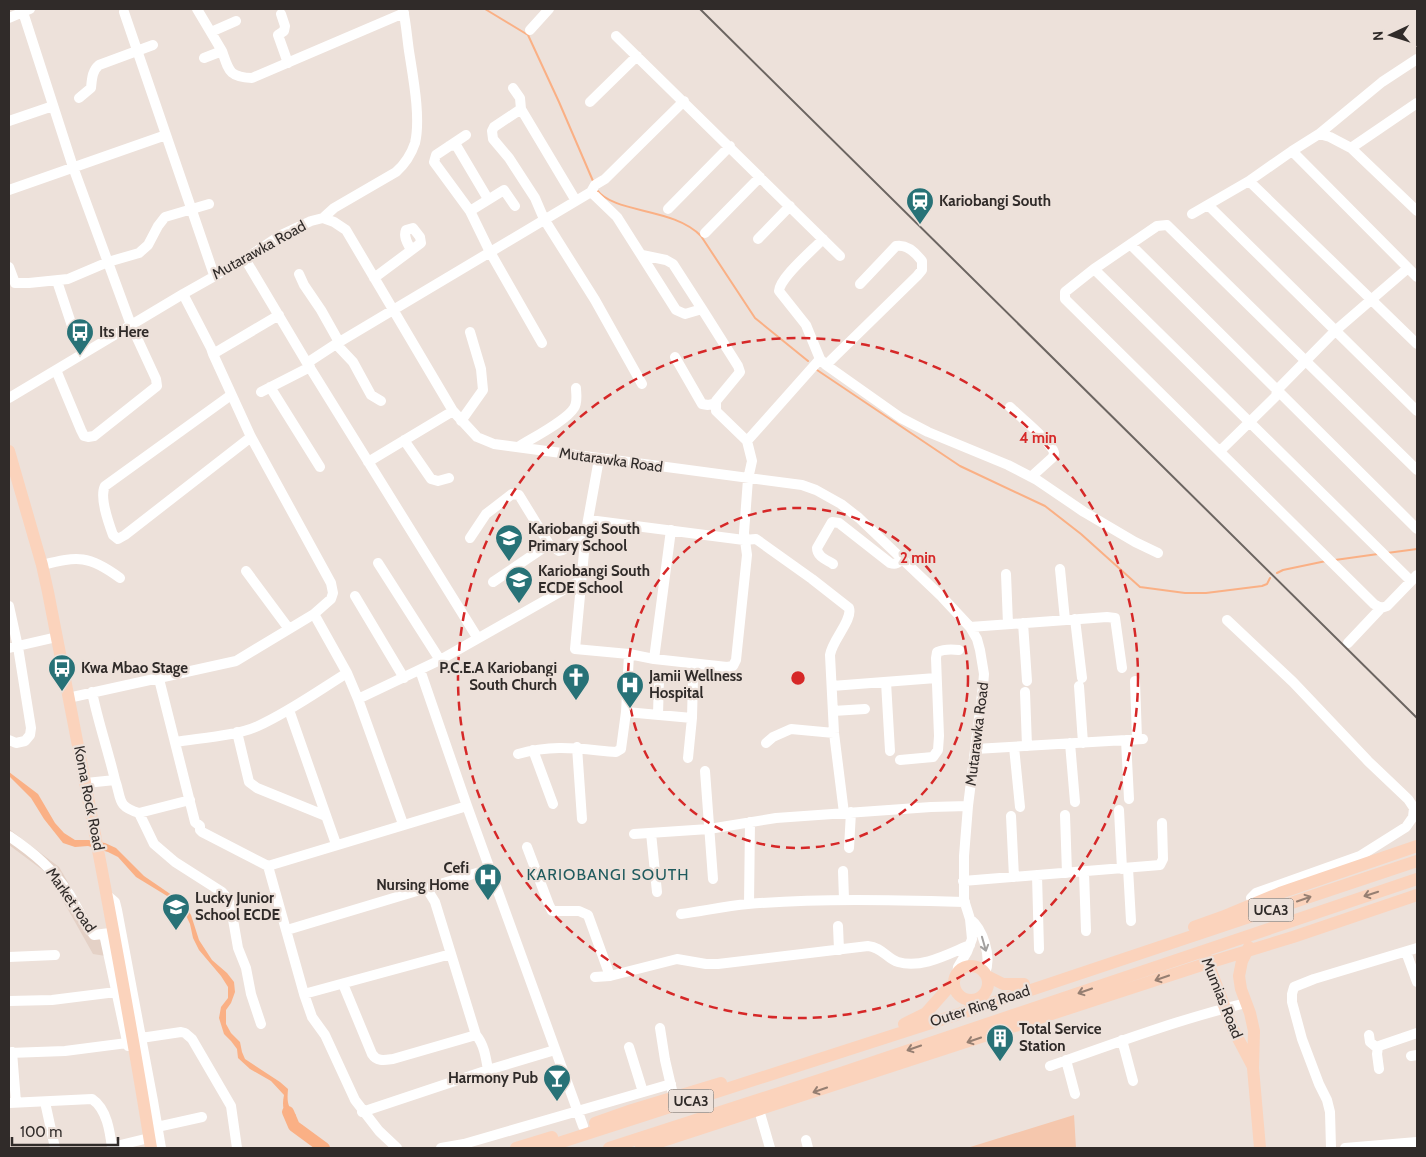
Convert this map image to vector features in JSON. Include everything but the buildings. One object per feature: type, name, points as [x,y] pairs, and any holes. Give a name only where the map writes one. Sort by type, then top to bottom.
[{"type":"main road","name":"Koma Rock Road","points":[[9,451],[42,565],[57,637],[108,896],[109,934],[133,1033],[148,1145]]},
{"type":"main road","name":"UCA3","points":[[1253,905],[1417,846]]},
{"type":"main road","name":"Outer Ring Road","points":[[543,1148],[959,1014],[1417,861]]},
{"type":"main road","name":"Outer Ring Road","points":[[609,1148],[844,1072],[1417,879]]},
{"type":"main road","name":"Outer Ring Road","points":[[641,1148],[1417,895]]},
{"type":"main road","name":"Outer Ring Road","points":[[976,1000],[988,988],[986,974],[977,967],[963,968],[956,979],[960,995],[967,1000],[976,1000],[1253,905]]},
{"type":"main road","name":"Mumias Road","points":[[1253,905],[1254,931],[1242,961],[1239,976],[1254,1031],[1253,1068],[1260,1148]]},
{"type":"main road","name":"Mumias Road","points":[[1192,927],[1208,963],[1232,1029],[1253,1068]]},
{"type":"main road","name":"UCA3","points":[[986,974],[1006,985],[1024,984]]},
{"type":"main road","name":"Mutarawka Road","points":[[674,1098],[907,1023],[926,1013],[956,979]]},
{"type":"main road","name":"UCA3","points":[[516,1148],[674,1098]]},
{"type":"main road","points":[[645,1115],[674,1098]]},
{"type":"street","points":[[197,9],[222,51],[229,71],[238,77],[252,78],[404,11],[417,121],[416,135],[411,154],[404,165],[396,172],[334,208],[323,218]]},
{"type":"street","points":[[530,30],[549,9]]},
{"type":"street","points":[[9,18],[25,10],[53,106],[74,166],[131,325],[156,378],[157,386],[94,436],[88,437],[84,436],[56,370]]},
{"type":"street","points":[[124,12],[214,276]]},
{"type":"street","points":[[280,14],[285,26],[284,32],[278,35],[288,63]]},
{"type":"street","points":[[210,32],[236,21]]},
{"type":"street","points":[[616,36],[840,256]]},
{"type":"street","points":[[79,98],[91,88],[92,76],[99,65],[153,45]]},
{"type":"street","points":[[204,58],[222,51]]},
{"type":"street","points":[[590,102],[637,56]]},
{"type":"street","points":[[1192,214],[1249,181],[1319,134],[1382,82],[1417,59]]},
{"type":"street","points":[[514,88],[520,98],[521,109],[576,201]]},
{"type":"street","points":[[320,467],[266,390],[308,365],[337,343],[591,192],[595,185],[606,179],[684,101]]},
{"type":"street","points":[[1351,148],[1417,103]]},
{"type":"street","points":[[9,121],[53,106]]},
{"type":"street","points":[[521,109],[494,127],[492,131],[493,139],[509,158],[535,198],[544,219],[595,300],[642,384]]},
{"type":"street","points":[[1319,134],[1330,137],[1351,148],[1417,211]]},
{"type":"street","points":[[9,190],[166,135]]},
{"type":"street","points":[[466,135],[436,155],[434,162],[470,211],[490,252],[542,343]]},
{"type":"street","points":[[449,146],[456,145],[488,199]]},
{"type":"street","points":[[668,209],[730,146]]},
{"type":"street","points":[[1292,151],[1417,277]]},
{"type":"street","points":[[705,234],[760,177]]},
{"type":"street","points":[[1249,181],[1417,344]]},
{"type":"street","points":[[470,211],[504,190],[515,206]]},
{"type":"street","points":[[591,192],[617,217],[676,310],[684,314],[702,309]]},
{"type":"street","points":[[9,267],[15,283],[68,279],[108,262],[142,252],[160,223],[166,217],[209,204]]},
{"type":"street","points":[[758,239],[790,206]]},
{"type":"street","points":[[1208,206],[1417,411]]},
{"type":"street","name":"Mutarawka Road","points":[[9,398],[245,259],[281,235],[311,221],[323,218],[334,222],[346,230],[453,410],[477,437],[488,442],[518,447],[802,486],[826,495],[841,504],[859,518],[970,627],[980,650],[984,674],[968,806],[963,881],[965,902],[972,934],[970,945],[958,967],[956,979]]},
{"type":"street","points":[[1381,608],[1374,604],[1065,299],[1065,292],[1094,269],[1157,226],[1167,225],[1307,360],[1417,470]]},
{"type":"street","points":[[823,239],[785,278],[779,287],[779,291],[806,325],[823,362],[915,426],[1030,477],[1084,512],[1135,542],[1158,553]]},
{"type":"street","points":[[1130,245],[1417,529]]},
{"type":"street","points":[[747,441],[823,362],[917,276],[922,270],[922,261],[908,247],[896,246],[860,284]]},
{"type":"street","points":[[374,278],[411,250]]},
{"type":"street","points":[[642,255],[666,260],[673,264],[740,370],[740,374],[716,403],[702,404],[675,357]]},
{"type":"street","points":[[245,259],[308,365],[477,637]]},
{"type":"street","points":[[1220,451],[1276,396],[1277,390],[1335,331],[1408,268]]},
{"type":"street","points":[[1094,269],[1250,422],[1414,578],[1387,606],[1381,608],[1348,643]]},
{"type":"street","points":[[299,274],[321,310],[337,343],[352,362],[371,395],[382,400]]},
{"type":"street","points":[[57,281],[72,329]]},
{"type":"street","points":[[68,698],[236,661],[314,614],[330,599],[333,593],[333,587],[251,437],[212,354],[211,348],[183,294]]},
{"type":"street","points":[[212,354],[279,315]]},
{"type":"street","points":[[461,421],[483,390],[481,369],[470,332]]},
{"type":"street","points":[[518,447],[571,412],[576,403],[576,388]]},
{"type":"street","points":[[231,395],[105,486],[102,492],[113,536],[118,539],[125,535],[251,437]]},
{"type":"street","points":[[598,459],[586,532],[575,649],[727,667],[733,666],[736,660],[747,555],[744,540],[748,479],[752,461],[747,441],[716,411],[716,403]]},
{"type":"street","points":[[1010,407],[1053,450],[1052,458],[1030,477]]},
{"type":"street","points":[[368,462],[453,410]]},
{"type":"street","points":[[404,440],[431,478],[438,481],[448,478]]},
{"type":"street","points":[[470,538],[489,510],[512,494],[522,498],[549,544],[561,552],[586,532]]},
{"type":"street","points":[[589,520],[744,540],[756,539],[849,608],[850,616],[831,649],[834,733],[848,812],[849,848]]},
{"type":"street","points":[[833,564],[816,551],[832,522],[839,523],[890,563],[898,563],[902,559]]},
{"type":"street","points":[[654,659],[671,530]]},
{"type":"street","points":[[493,582],[549,544]]},
{"type":"street","points":[[42,565],[63,560],[88,559],[120,578]]},
{"type":"street","points":[[378,563],[440,660]]},
{"type":"street","points":[[1060,569],[1064,620]]},
{"type":"street","points":[[246,571],[289,629]]},
{"type":"street","points":[[1006,574],[1008,624]]},
{"type":"street","points":[[358,699],[440,660],[477,637],[581,580]]},
{"type":"street","points":[[355,596],[404,678]]},
{"type":"street","points":[[9,606],[13,647],[31,728],[30,735],[25,742],[16,743],[9,740]]},
{"type":"street","points":[[314,614],[347,673],[403,824]]},
{"type":"street","points":[[970,627],[1115,618],[1122,668]]},
{"type":"street","points":[[1075,619],[1084,742]]},
{"type":"street","points":[[1228,620],[1293,682],[1368,761],[1408,799],[1414,808],[1413,817],[1406,827],[1360,856],[1256,893],[1252,898],[1253,905]]},
{"type":"street","points":[[1023,623],[1027,681]]},
{"type":"street","points":[[13,647],[57,637]]},
{"type":"street","points":[[900,760],[933,756],[938,750],[940,736],[936,678],[937,652],[953,649],[959,650]]},
{"type":"street","points":[[518,754],[553,747],[619,751],[622,746],[626,712],[629,654]]},
{"type":"street","points":[[420,670],[467,806],[583,1126]]},
{"type":"street","points":[[175,742],[237,732],[258,726],[289,710],[347,673]]},
{"type":"street","points":[[159,678],[195,822],[200,826],[202,832],[268,866],[467,806]]},
{"type":"street","points":[[658,715],[659,678]]},
{"type":"street","points":[[688,758],[693,678]]},
{"type":"street","points":[[832,686],[936,678]]},
{"type":"street","points":[[975,749],[1140,739],[1135,680]]},
{"type":"street","points":[[886,682],[890,750]]},
{"type":"street","points":[[92,692],[121,803],[126,809],[138,813],[190,800]]},
{"type":"street","points":[[1025,692],[1027,746]]},
{"type":"street","points":[[833,711],[865,709]]},
{"type":"street","points":[[289,710],[336,844]]},
{"type":"street","points":[[626,712],[692,718]]},
{"type":"street","points":[[766,742],[791,729],[834,733]]},
{"type":"street","points":[[237,732],[249,782],[257,788],[326,816]]},
{"type":"street","points":[[1126,740],[1129,799]]},
{"type":"street","points":[[1070,743],[1075,802]]},
{"type":"street","points":[[1014,746],[1020,807]]},
{"type":"street","points":[[577,747],[582,819]]},
{"type":"street","points":[[533,750],[553,804]]},
{"type":"street","points":[[705,771],[713,879]]},
{"type":"street","points":[[86,782],[115,780]]},
{"type":"street","points":[[634,834],[709,829],[776,818],[968,806]]},
{"type":"street","points":[[1120,810],[1131,921]]},
{"type":"street","points":[[138,813],[154,844],[175,862],[222,892],[228,899],[238,948],[246,968],[251,994],[262,1024]]},
{"type":"street","points":[[1066,815],[1067,873]]},
{"type":"street","points":[[1011,816],[1014,877]]},
{"type":"street","points":[[749,904],[750,822]]},
{"type":"street","points":[[963,881],[1160,865],[1162,859],[1162,824]]},
{"type":"street","points":[[651,832],[657,892]]},
{"type":"street","name":"Market road","points":[[9,836],[48,865],[70,895],[92,934],[95,936],[109,934]]},
{"type":"street","points":[[527,847],[548,905],[552,910],[558,912],[579,911],[588,916],[610,976]]},
{"type":"street","points":[[268,866],[312,1017],[325,1036],[362,1112],[397,1148]]},
{"type":"street","points":[[287,930],[490,869]]},
{"type":"street","points":[[843,872],[844,899]]},
{"type":"street","points":[[1084,872],[1086,931]]},
{"type":"street","points":[[1036,875],[1039,949]]},
{"type":"street","points":[[427,889],[435,902],[476,1035],[484,1052],[488,1070]]},
{"type":"street","points":[[108,896],[116,905],[161,1148]]},
{"type":"street","points":[[680,914],[749,904],[844,899],[965,902]]},
{"type":"street","points":[[970,918],[979,928],[984,944],[988,962],[986,974]]},
{"type":"street","points":[[838,926],[839,950]]},
{"type":"street","points":[[109,934],[116,992],[128,1043],[148,1145],[112,1148],[108,1126],[98,1102],[92,1099],[12,1102],[11,1053],[65,1051],[128,1043]]},
{"type":"street","points":[[595,977],[610,976],[677,958],[706,964],[718,964],[872,946],[897,962],[920,964],[970,945]]},
{"type":"street","points":[[1331,1148],[1330,1112],[1302,1038],[1292,1002],[1294,987],[1314,979],[1417,948]]},
{"type":"street","points":[[1406,952],[1417,982]]},
{"type":"street","points":[[304,994],[452,954]]},
{"type":"street","points":[[9,957],[55,956]]},
{"type":"street","points":[[343,984],[372,1054],[376,1059],[387,1060],[476,1035]]},
{"type":"street","points":[[9,1001],[52,1000],[116,992]]},
{"type":"street","points":[[1050,1066],[1122,1040],[1246,1003]]},
{"type":"street","points":[[660,1028],[664,1060],[674,1098]]},
{"type":"street","points":[[141,1038],[181,1032],[192,1039],[231,1106],[237,1148]]},
{"type":"street","points":[[1369,1035],[1373,1046],[1378,1047],[1417,1033]]},
{"type":"street","points":[[1122,1040],[1133,1081]]},
{"type":"street","points":[[629,1046],[643,1092]]},
{"type":"street","points":[[1378,1047],[1379,1068]]},
{"type":"street","points":[[362,1112],[555,1050]]},
{"type":"street","points":[[1066,1060],[1075,1094]]},
{"type":"street","points":[[441,1148],[464,1144],[670,1084]]},
{"type":"street","points":[[45,1102],[55,1148]]},
{"type":"street","points":[[759,1110],[770,1148]]},
{"type":"street","points":[[157,1126],[202,1118]]},
{"type":"street","points":[[1345,1148],[1417,1142]]},
{"type":"shaded area","points":[[9,772],[38,794],[55,823],[64,833],[75,840],[105,843],[116,848],[144,876],[182,902],[191,915],[199,940],[212,960],[234,982],[235,992],[226,1010],[226,1024],[231,1033],[240,1042],[245,1059],[288,1089],[288,1104],[296,1115],[294,1126],[284,1112],[284,1095],[271,1081],[250,1069],[238,1058],[237,1049],[224,1034],[219,1018],[221,1007],[228,998],[228,987],[199,950],[184,911],[172,899],[136,877],[118,857],[88,846],[75,847],[63,843],[44,819],[31,798],[9,776]]},
{"type":"shaded area","points":[[9,829],[59,867],[112,957],[93,954],[48,874],[9,845]]},
{"type":"shaded area","points":[[1074,1115],[1076,1148],[967,1148]]},
{"type":"waterway","points":[[485,9],[528,35],[593,181]]},
{"type":"waterway","points":[[597,190],[605,198],[617,203],[675,220],[701,236],[755,318],[808,361]]},
{"type":"waterway","points":[[817,370],[960,466],[1045,506],[1081,534],[1140,587],[1185,593],[1206,593],[1262,586],[1267,584],[1270,578]]},
{"type":"waterway","points":[[1387,553],[1417,549]]},
{"type":"waterway","points":[[1335,560],[1378,554]]},
{"type":"waterway","points":[[1277,573],[1326,561]]},
{"type":"waterway","points":[[288,1112],[294,1126],[324,1148]]},
{"type":"railway","points":[[700,9],[1417,718]]},
{"type":"place","name":"Kariobangi South","points":[[920,225]]},
{"type":"place","name":"Its Here","points":[[80,356]]},
{"type":"place","name":"Kariobangi South Primary School","points":[[509,562]]},
{"type":"place","name":"Kariobangi South ECDE School","points":[[519,604]]},
{"type":"place","name":"Kwa Mbao Stage","points":[[62,692]]},
{"type":"place","name":"P.C.E.A Kariobangi South Church","points":[[576,701]]},
{"type":"place","name":"Jamii Wellness Hospital","points":[[630,709]]},
{"type":"place","name":"Cefi Nursing Home","points":[[488,901]]},
{"type":"place","name":"Lucky Junior School ECDE","points":[[176,931]]},
{"type":"place","name":"Total Service Station","points":[[1000,1062]]},
{"type":"place","name":"Harmony Pub","points":[[557,1102]]},
{"type":"district","name":"KARIOBANGI SOUTH","points":[[608,874]]}]
